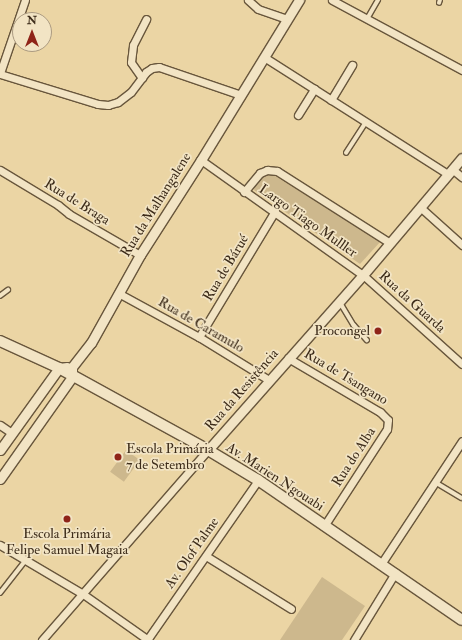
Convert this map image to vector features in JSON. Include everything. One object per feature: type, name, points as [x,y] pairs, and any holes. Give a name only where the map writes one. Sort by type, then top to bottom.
[{"type":"main road","name":"Av. Marien Ngouabi","points":[[0,341],[59,368],[72,372],[258,480],[462,620]]},
{"type":"street","points":[[25,0],[3,54],[0,74],[80,99],[108,104],[118,102],[131,92],[152,68],[159,67],[241,95]]},
{"type":"street","points":[[248,0],[258,9],[287,19]]},
{"type":"street","name":"Rua da Malhangalene","points":[[0,479],[91,343],[120,294],[140,255],[201,160],[299,0]]},
{"type":"street","points":[[332,0],[462,70]]},
{"type":"street","points":[[142,78],[131,62],[133,45],[146,19]]},
{"type":"street","points":[[264,57],[366,122],[450,172],[462,177]]},
{"type":"street","points":[[331,100],[352,65]]},
{"type":"street","points":[[298,115],[314,89]]},
{"type":"street","name":"Rua da Resistência","points":[[42,640],[288,358],[363,275],[462,158]]},
{"type":"street","points":[[201,160],[244,192]]},
{"type":"street","name":"Rua de Braga","points":[[0,170],[58,205],[69,214],[140,255]]},
{"type":"street","name":"Largo Tiago Mulller","points":[[363,275],[275,211],[244,192],[260,173],[267,170],[277,171],[390,243]]},
{"type":"street","points":[[420,207],[462,245]]},
{"type":"street","name":"Rua de Bárué","points":[[199,337],[275,211]]},
{"type":"street","name":"Rua da Guarda","points":[[363,275],[462,364]]},
{"type":"street","name":"Rua de Caramulo","points":[[120,294],[199,337],[269,380]]},
{"type":"street","name":"Rua de Tsangano","points":[[288,358],[380,412],[388,420]]},
{"type":"street","points":[[0,450],[59,368]]},
{"type":"street","name":"Rua do Alba","points":[[324,526],[387,429],[388,420]]},
{"type":"street","points":[[0,425],[12,433]]},
{"type":"street","points":[[381,564],[434,481],[462,441]]},
{"type":"street","name":"Av. Olof Palme","points":[[147,640],[258,480]]},
{"type":"street","points":[[0,545],[83,594],[147,640]]},
{"type":"street","points":[[206,556],[291,609]]},
{"type":"street","points":[[354,640],[395,573]]},
{"type":"lane","points":[[367,19],[378,0]]},
{"type":"lane","points":[[346,153],[366,122]]},
{"type":"lane","points":[[0,296],[8,290]]},
{"type":"lane","points":[[340,301],[354,325],[367,340]]},
{"type":"lane","points":[[434,481],[462,498]]},
{"type":"lane","points":[[0,593],[26,560]]},
{"type":"shaded area","points":[[264,172],[275,176],[381,241],[360,264],[254,190],[256,181]]},
{"type":"shaded area","points":[[126,450],[140,460],[124,482],[110,472]]},
{"type":"shaded area","points":[[322,577],[365,606],[342,640],[280,640]]},
{"type":"place","name":"Procongel","points":[[378,331]]},
{"type":"place","name":"Escola Primária 7 de Setembro","points":[[118,457]]},
{"type":"place","name":"Escola Primária Felipe Samuel Magaia","points":[[67,519]]}]
